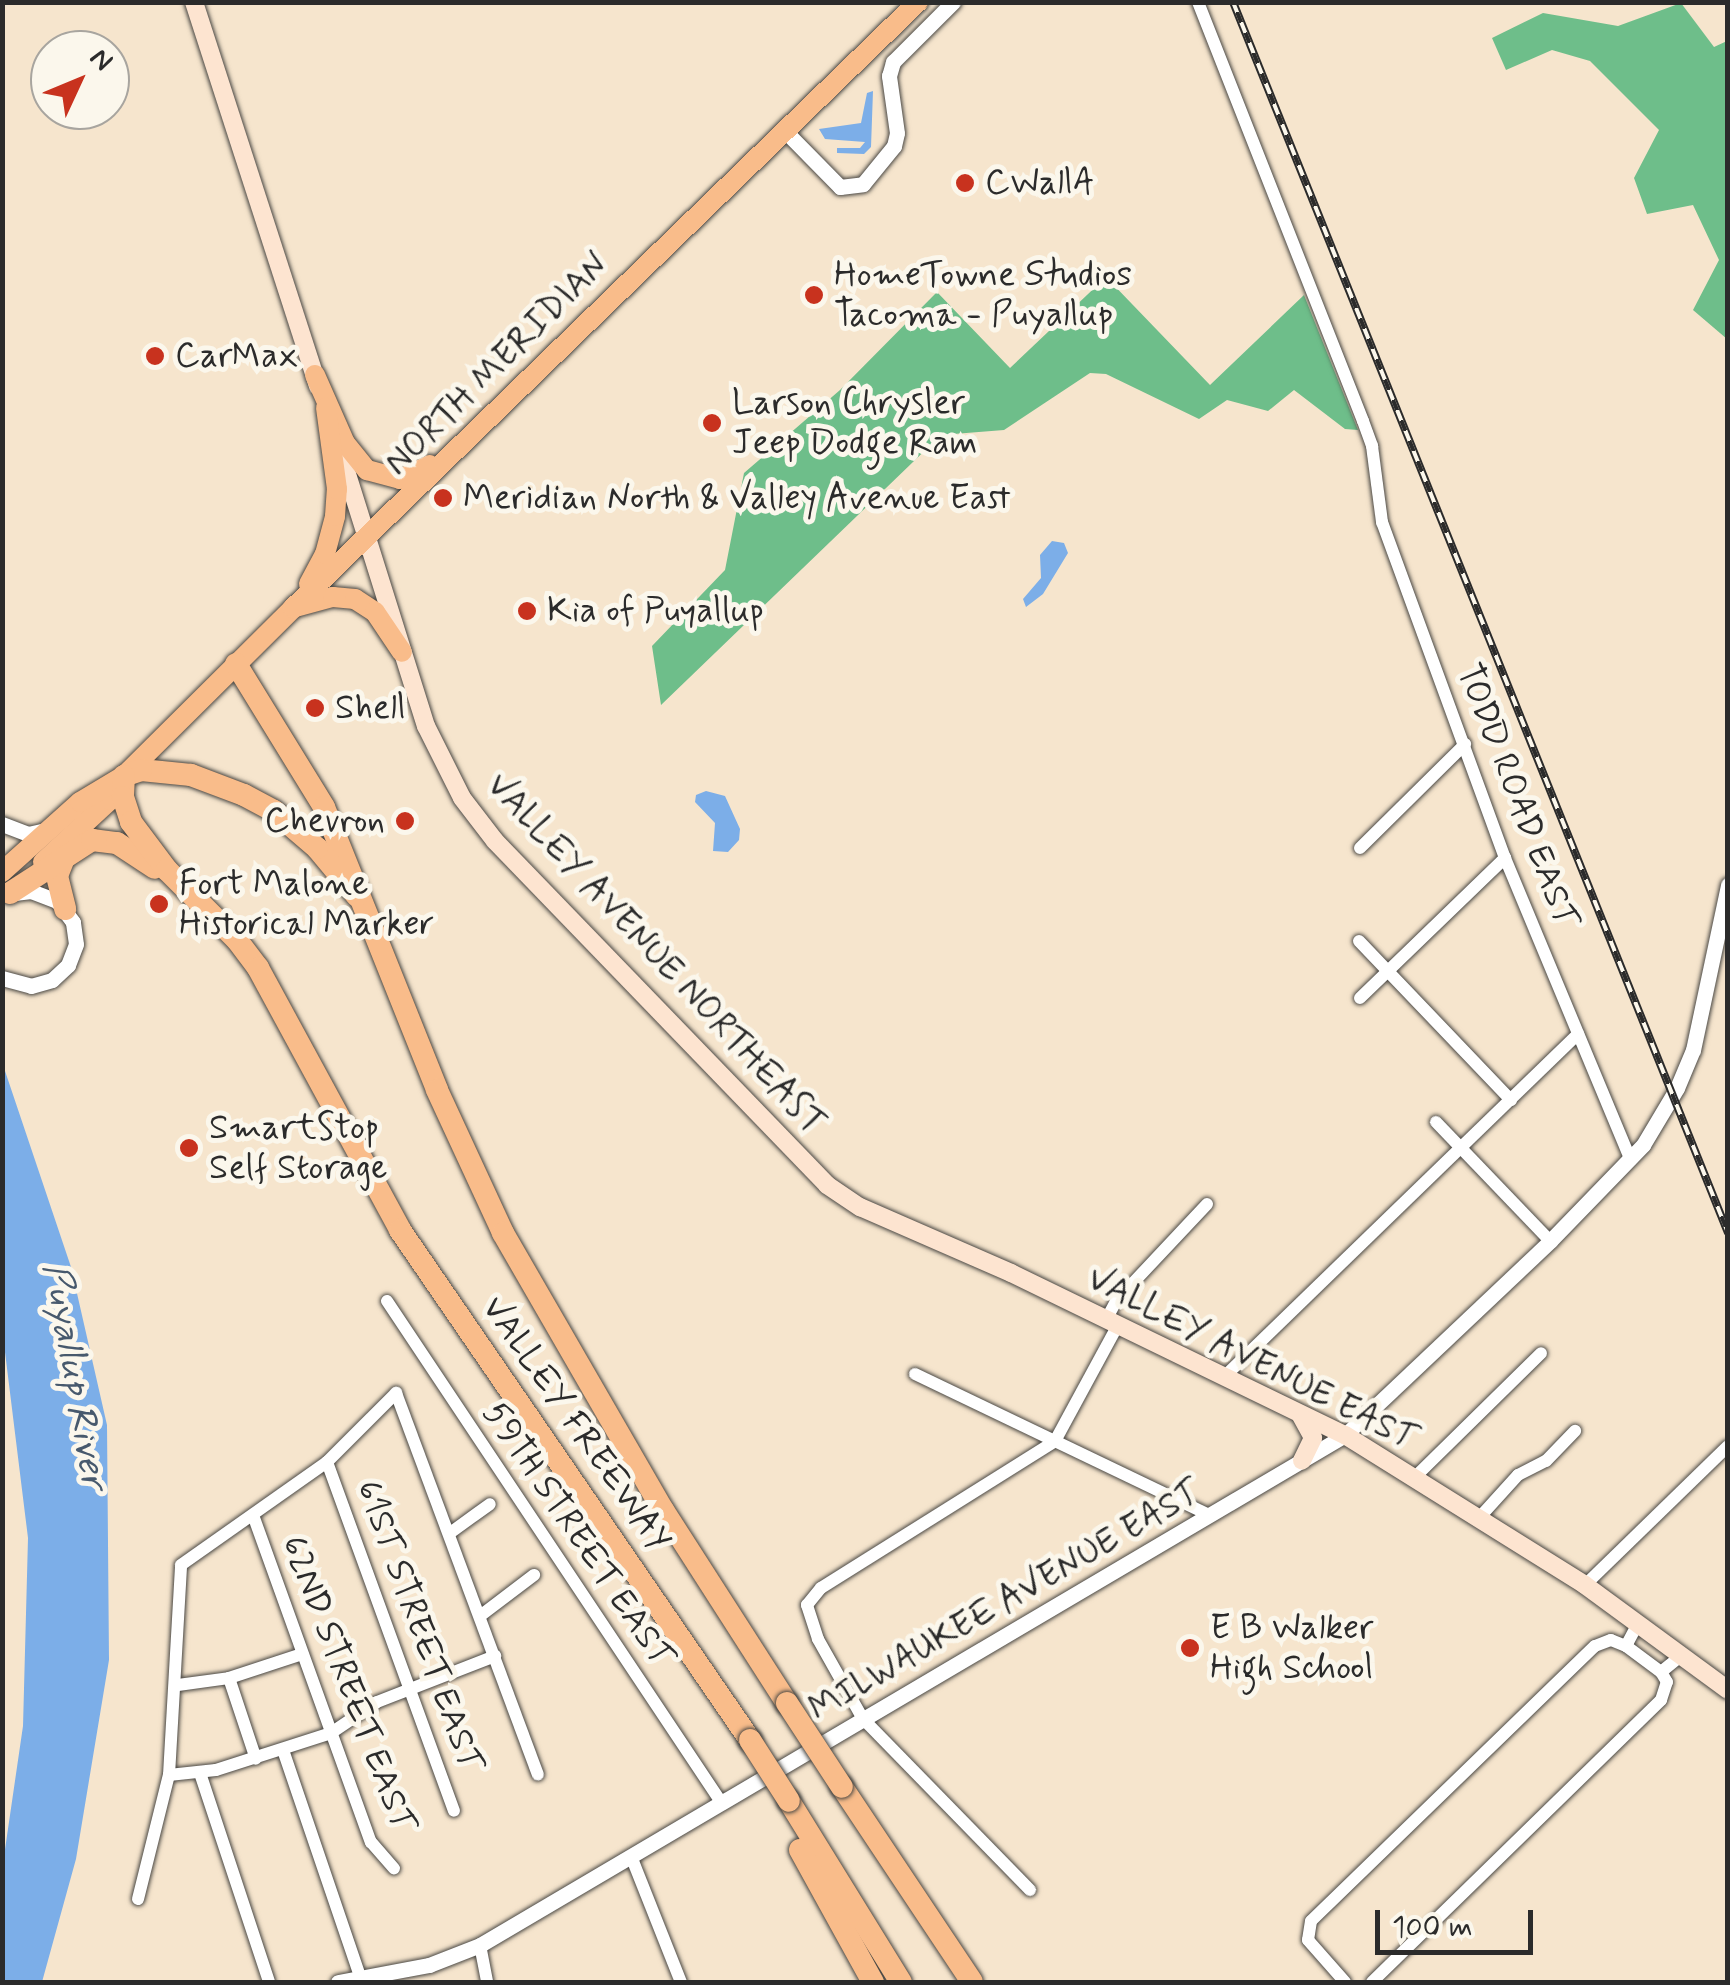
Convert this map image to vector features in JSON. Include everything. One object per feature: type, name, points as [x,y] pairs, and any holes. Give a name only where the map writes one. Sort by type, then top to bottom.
[{"type":"highway","points":[[236,664],[324,807],[357,896]]},
{"type":"highway","points":[[201,904],[131,822],[123,797],[124,776],[164,770],[192,774],[244,795],[274,811],[317,848],[357,896]]},
{"type":"highway","points":[[4,887],[35,881],[64,856],[92,840],[117,843],[201,904]]},
{"type":"highway","points":[[64,856],[57,882],[65,909]]},
{"type":"highway","name":"VALLEY FREEWAY","points":[[357,896],[459,1140],[503,1233],[663,1510],[972,1982]]},
{"type":"highway","name":"VALLEY FREEWAY","points":[[201,904],[258,968],[400,1230],[694,1658],[782,1804],[901,1982]]},
{"type":"highway","points":[[782,1804],[873,1982]]},
{"type":"main road","name":"VALLEY AVENUE NORTHEAST","points":[[194,2],[430,737],[479,822],[827,1184],[878,1215]]},
{"type":"main road","name":"NORTH MERIDIAN","points":[[4,887],[110,800],[124,776],[236,664],[918,2]]},
{"type":"main road","points":[[315,374],[345,443],[368,470],[400,480],[454,452]]},
{"type":"main road","points":[[293,608],[325,554],[336,516],[326,408]]},
{"type":"main road","points":[[293,608],[333,597],[355,599],[376,612],[402,652]]},
{"type":"main road","name":"NORTH MERIDIAN","points":[[4,887],[50,829],[97,789],[124,776]]},
{"type":"main road","name":"VALLEY AVENUE EAST","points":[[878,1215],[1112,1322],[1344,1435],[1585,1585],[1728,1690]]},
{"type":"main road","points":[[1292,1410],[1312,1429],[1312,1444],[1302,1460]]},
{"type":"street","points":[[784,130],[840,187],[863,184],[887,160],[894,146],[897,133],[889,77],[892,62],[953,2]]},
{"type":"street","name":"TODD ROAD EAST","points":[[1198,2],[1372,446],[1382,522],[1506,858],[1631,1160]]},
{"type":"street","points":[[1360,848],[1465,744]]},
{"type":"street","points":[[2,826],[28,834],[50,829]]},
{"type":"street","points":[[2,826],[11,848],[4,887],[42,894],[65,909],[76,936],[72,958],[64,970],[38,985],[2,978]]},
{"type":"street","points":[[1360,998],[1506,858]]},
{"type":"street","name":"MILWAUKEE AVENUE EAST","points":[[338,1982],[448,1960],[480,1945],[1344,1435],[1550,1242],[1631,1160],[1660,1119],[1694,1050],[1728,884]]},
{"type":"street","points":[[1359,941],[1511,1100]]},
{"type":"street","points":[[1224,1377],[1578,1034]]},
{"type":"street","points":[[1436,1122],[1550,1242]]},
{"type":"street","points":[[1030,1890],[863,1719],[818,1639],[807,1606],[820,1588],[1055,1441],[1112,1322],[1116,1302],[1207,1204]]},
{"type":"street","name":"59TH STREET EAST","points":[[387,1301],[721,1802]]},
{"type":"street","points":[[1414,1478],[1541,1354]]},
{"type":"street","points":[[915,1374],[1211,1516]]},
{"type":"street","points":[[138,1899],[169,1774],[178,1685],[181,1565],[327,1462],[396,1393],[538,1774]]},
{"type":"street","points":[[1478,1518],[1518,1475],[1546,1461],[1576,1432]]},
{"type":"street","points":[[1585,1585],[1728,1446]]},
{"type":"street","name":"61ST STREET EAST","points":[[327,1462],[454,1811]]},
{"type":"street","points":[[450,1533],[490,1504]]},
{"type":"street","name":"62ND STREET EAST","points":[[253,1516],[371,1842],[394,1868]]},
{"type":"street","points":[[480,1616],[534,1576]]},
{"type":"street","points":[[1626,1646],[1638,1624]]},
{"type":"street","points":[[1345,1982],[1306,1936],[1311,1921],[1595,1646],[1612,1640],[1661,1672],[1667,1682],[1661,1700],[1372,1982]]},
{"type":"street","points":[[178,1685],[229,1678],[302,1654]]},
{"type":"street","points":[[169,1774],[200,1773],[256,1759],[332,1733],[358,1712],[495,1656]]},
{"type":"street","points":[[1661,1672],[1681,1656]]},
{"type":"street","points":[[229,1678],[256,1759]]},
{"type":"street","points":[[282,1750],[361,1979]]},
{"type":"street","points":[[200,1773],[269,1982]]},
{"type":"street","points":[[632,1856],[682,1982]]},
{"type":"street","points":[[480,1945],[487,1982]]},
{"type":"green space","points":[[1681,3],[1714,47],[1727,41],[1727,339],[1693,310],[1719,260],[1693,205],[1647,214],[1634,178],[1659,130],[1590,61],[1552,50],[1506,70],[1492,38],[1543,13],[1618,26]]},
{"type":"green space","points":[[1106,277],[1210,385],[1304,295],[1358,430],[1345,429],[1294,390],[1268,411],[1227,400],[1199,419],[1106,374],[1090,373],[1004,430],[941,435],[661,705],[652,646],[725,570],[744,473],[840,390],[937,292],[1010,368]]},
{"type":"water","points":[[873,91],[871,147],[864,154],[837,153],[837,148],[860,148],[865,142],[825,139],[819,129],[861,123],[867,93]]},
{"type":"water","points":[[1052,541],[1064,543],[1068,553],[1043,594],[1026,607],[1023,599],[1041,578],[1040,555]]},
{"type":"water","points":[[706,791],[725,796],[740,829],[739,840],[728,852],[713,851],[715,823],[695,802],[696,795]]},
{"type":"water","name":"Puyallup River","points":[[3,1065],[71,1267],[107,1425],[109,1660],[76,1859],[42,1982],[2,1982],[3,1863],[23,1726],[28,1538],[3,1336]]},
{"type":"railway","points":[[1233,2],[1728,1233]]},
{"type":"place","name":"CWallA","points":[[965,183]]},
{"type":"place","name":"HomeTowne Studios Tacoma - Puyallup","points":[[814,295]]},
{"type":"place","name":"CarMax","points":[[155,356]]},
{"type":"place","name":"Larson Chrysler Jeep Dodge Ram","points":[[712,423]]},
{"type":"place","name":"Meridian North & Valley Avenue East","points":[[443,498]]},
{"type":"place","name":"Kia of Puyallup","points":[[527,611]]},
{"type":"place","name":"Shell","points":[[315,708]]},
{"type":"place","name":"Chevron","points":[[405,821]]},
{"type":"place","name":"Fort Malone Historical Marker","points":[[159,904]]},
{"type":"place","name":"SmartStop Self Storage","points":[[189,1148]]},
{"type":"place","name":"E B Walker High School","points":[[1190,1648]]}]
